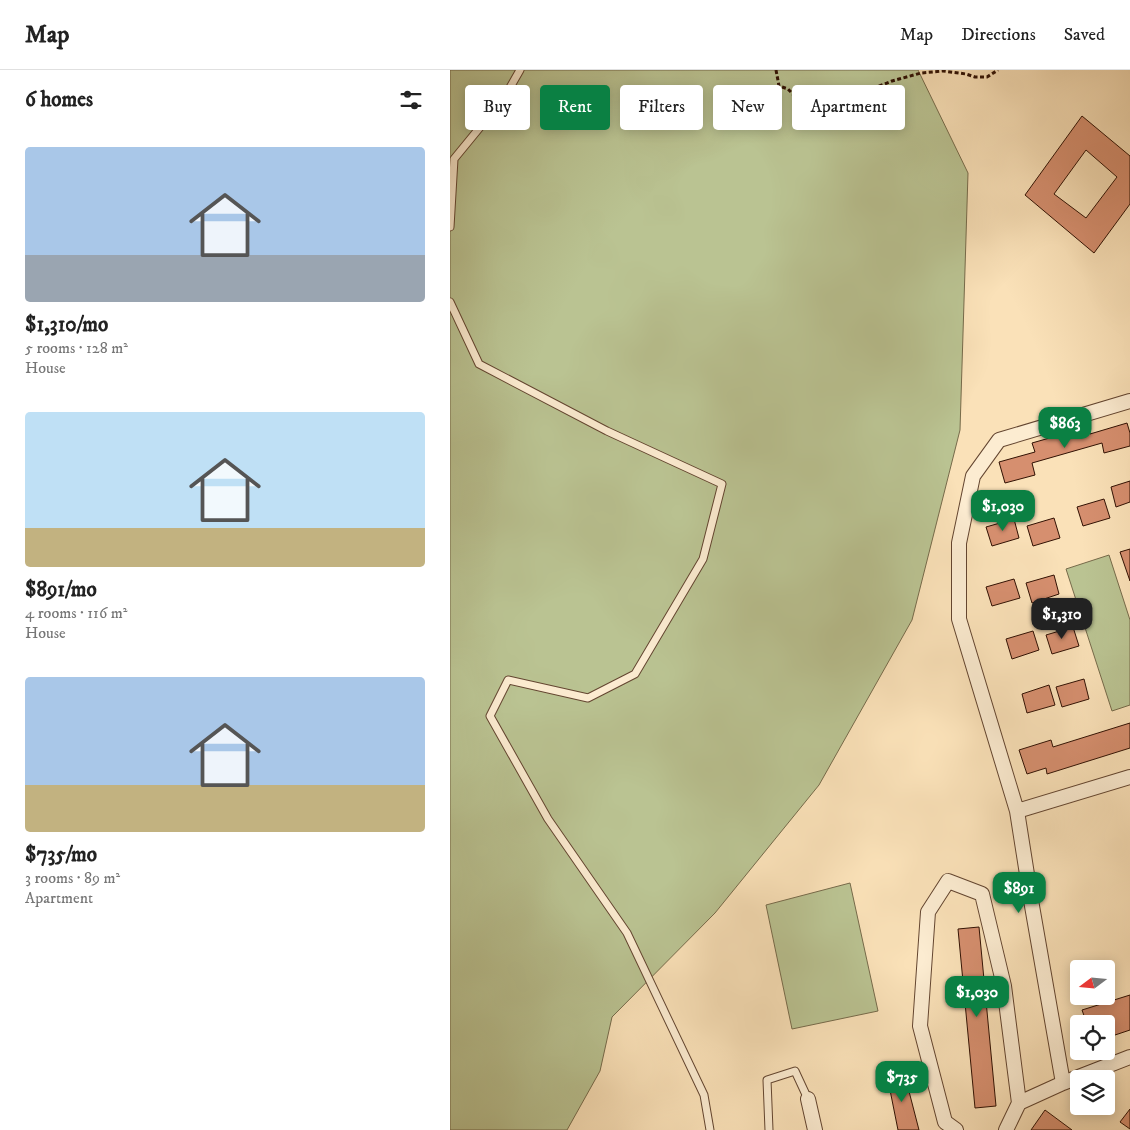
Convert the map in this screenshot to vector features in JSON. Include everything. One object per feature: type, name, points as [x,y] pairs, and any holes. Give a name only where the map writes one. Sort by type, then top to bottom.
[{"type":"street","points":[[1063,1083],[1017,811],[959,619],[959,543],[973,476],[999,440],[1130,401]]},
{"type":"street","points":[[1017,811],[1130,777]]},
{"type":"street","points":[[956,1130],[945,1122],[920,1026],[928,912],[948,880],[982,894],[1004,986],[1019,1103],[1006,1130]]},
{"type":"street","points":[[1019,1103],[1063,1083],[1130,1057]]},
{"type":"street","points":[[808,1099],[815,1130]]},
{"type":"lane","points":[[450,227],[454,159],[504,98],[520,70]]},
{"type":"lane","points":[[450,302],[479,364],[607,431],[722,484],[703,559],[635,674],[588,698],[508,680],[490,716],[548,819],[627,933],[704,1095],[710,1130]]},
{"type":"lane","points":[[769,1130],[767,1080],[796,1071],[808,1099]]},
{"type":"path","points":[[776,70],[779,86],[788,89],[804,106],[819,111],[832,108],[892,81],[921,73],[944,71],[975,77],[987,77],[998,70]]},
{"type":"green space","points":[[450,70],[918,70],[968,173],[960,430],[912,620],[819,785],[715,913],[612,1017],[600,1071],[567,1130],[450,1130]]},
{"type":"green space","points":[[1109,555],[1130,620],[1130,705],[1112,711],[1066,569]]},
{"type":"green space","points":[[850,883],[878,1011],[792,1029],[766,905]]},
{"type":"building","points":[[1082,116],[1130,156],[1130,204],[1094,253],[1025,195]],"holes":[[[1086,150],[1117,177],[1086,218],[1054,194]]]},
{"type":"building","points":[[1127,423],[1130,433],[1130,446],[1104,453],[1102,443],[1032,463],[1035,475],[1005,483],[999,462],[1035,452],[1032,443],[1088,427],[1090,434]]},
{"type":"building","points":[[1130,481],[1130,502],[1116,507],[1111,487]]},
{"type":"building","points":[[1104,499],[1110,518],[1083,526],[1077,507]]},
{"type":"building","points":[[1054,518],[1060,538],[1033,546],[1027,526]]},
{"type":"building","points":[[1014,519],[1019,538],[992,546],[986,527]]},
{"type":"building","points":[[1130,549],[1130,581],[1120,552]]},
{"type":"building","points":[[1054,575],[1059,594],[1032,603],[1026,583]]},
{"type":"building","points":[[1014,579],[1020,598],[992,606],[986,587]]},
{"type":"building","points":[[1073,627],[1079,646],[1052,654],[1046,635]]},
{"type":"building","points":[[1033,631],[1039,650],[1012,659],[1006,639]]},
{"type":"building","points":[[1084,679],[1089,699],[1062,707],[1056,687]]},
{"type":"building","points":[[1049,685],[1055,705],[1027,713],[1022,694]]},
{"type":"building","points":[[1130,723],[1130,748],[1047,774],[1046,768],[1027,774],[1019,750],[1051,740],[1053,747]]},
{"type":"building","points":[[979,927],[996,1106],[975,1108],[958,929]]},
{"type":"building","points":[[1130,995],[1130,1030],[1115,1035],[1115,1015],[1084,1015],[1082,1010],[1098,1005],[1115,1005],[1115,1000]]},
{"type":"building","points":[[904,1072],[919,1130],[898,1130],[887,1075]]},
{"type":"building","points":[[1130,1109],[1130,1129],[1120,1122]]},
{"type":"building","points":[[1045,1110],[1072,1130],[1031,1130]]}]
